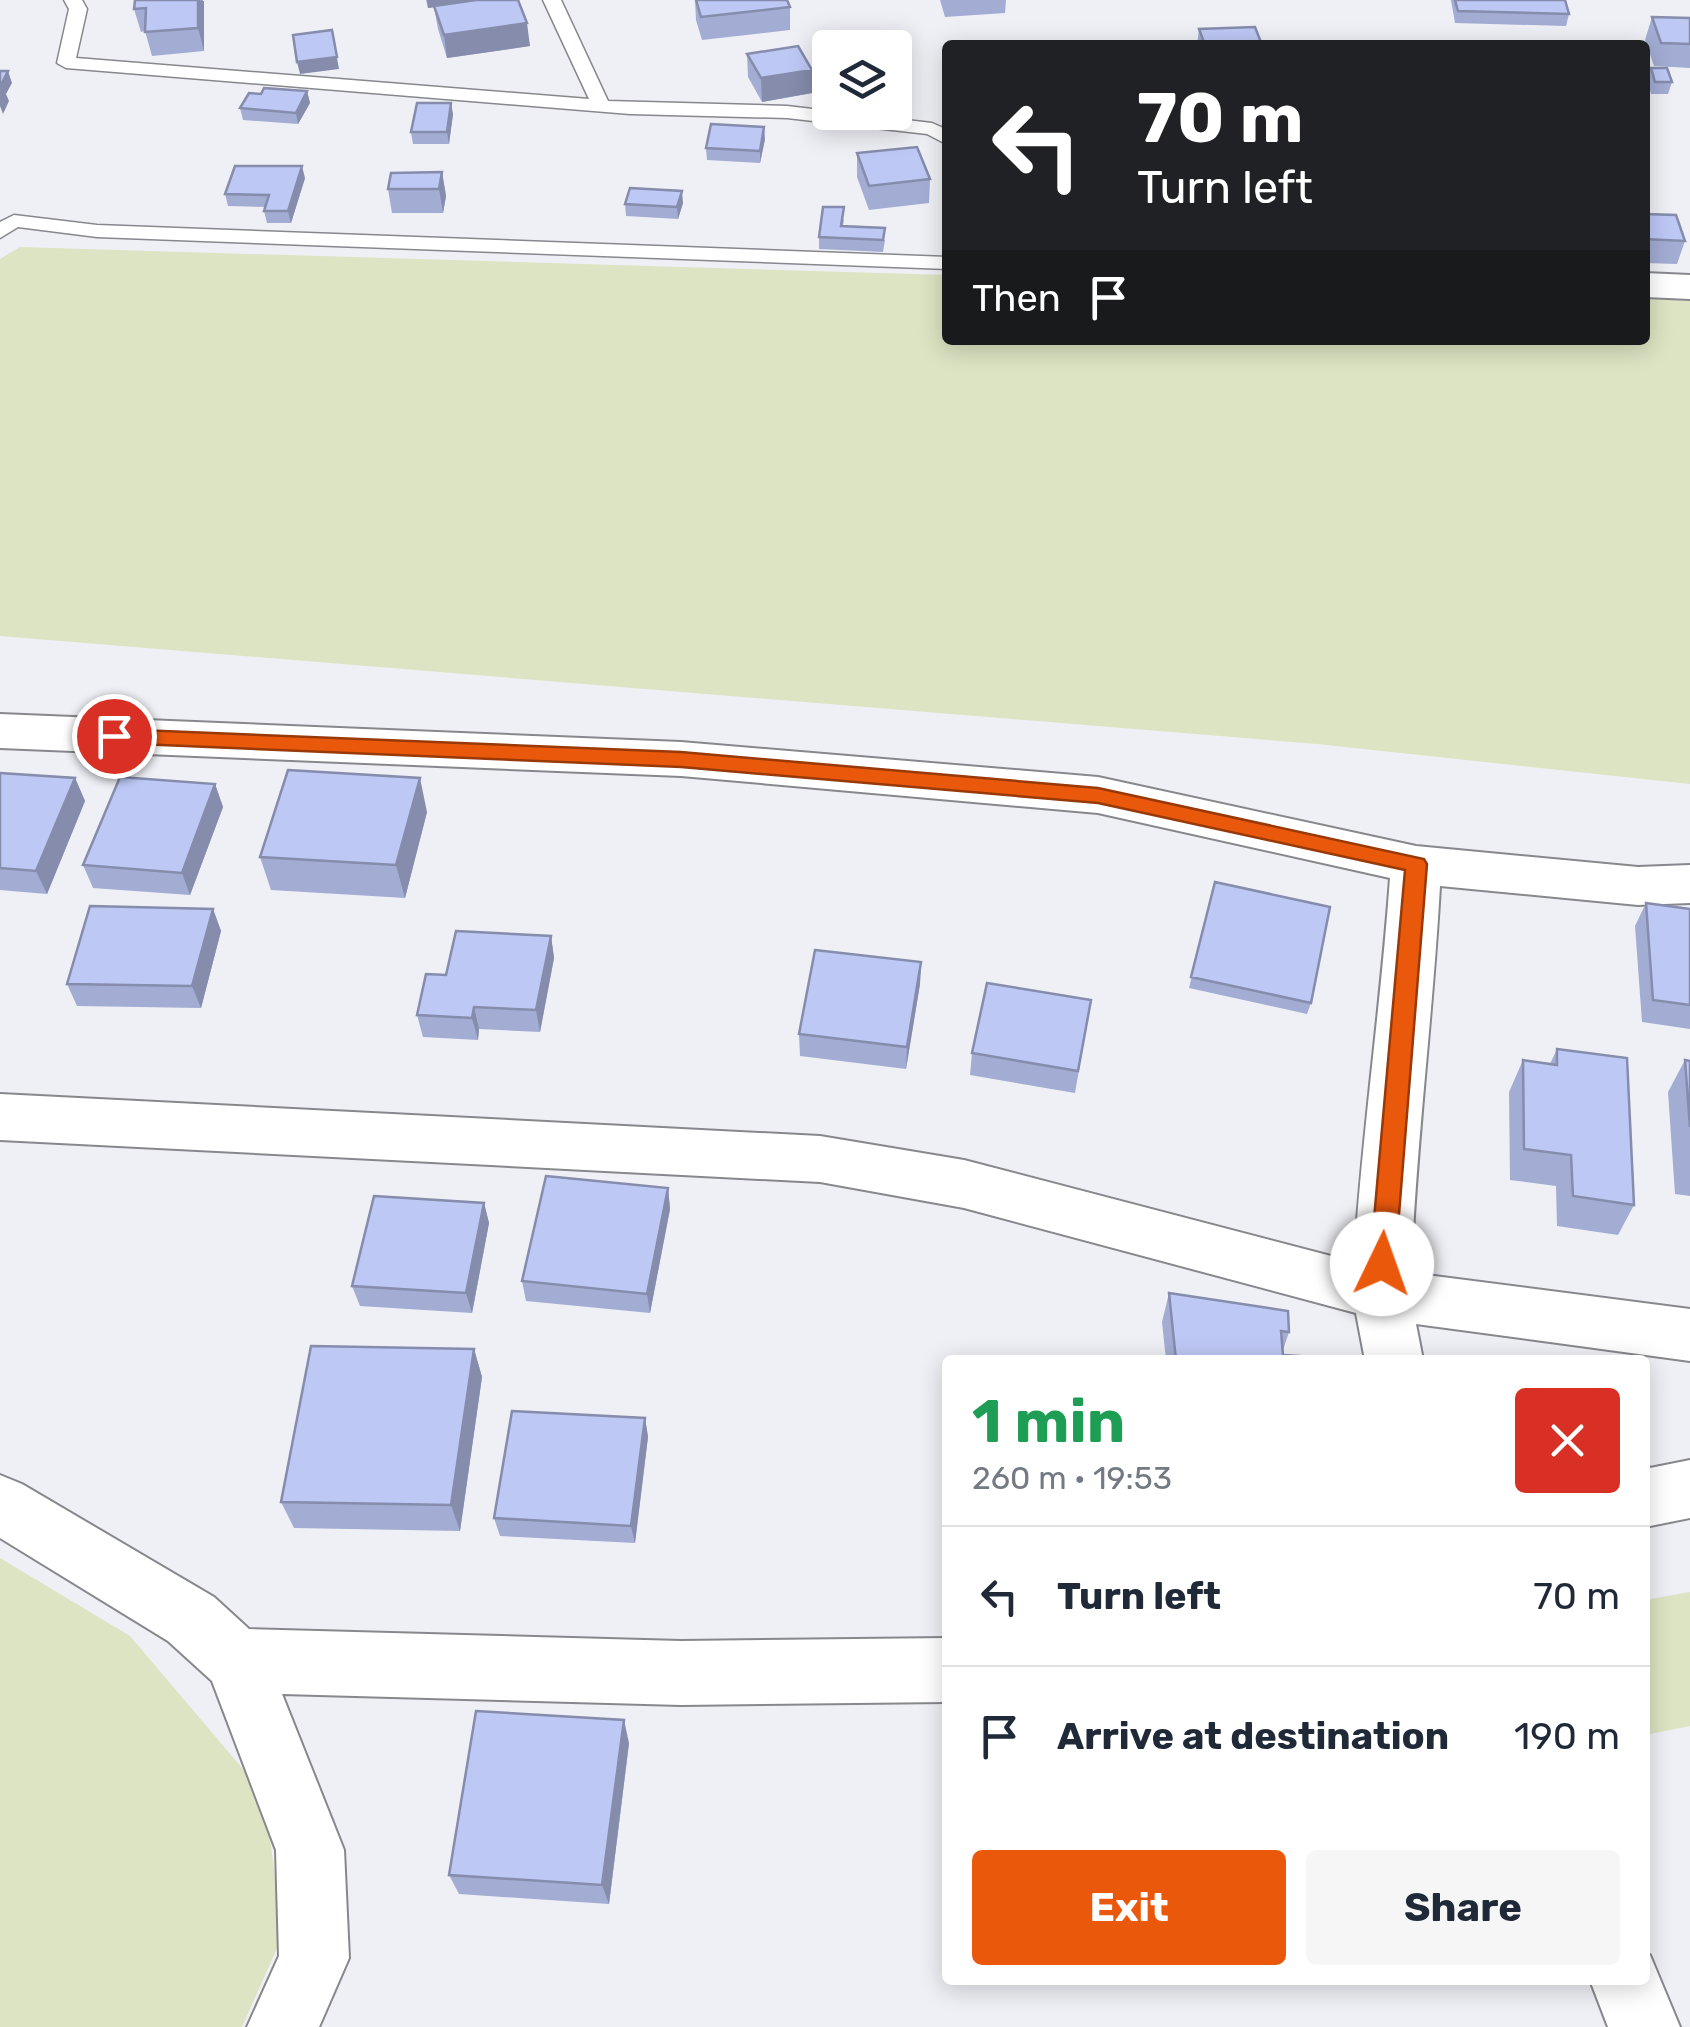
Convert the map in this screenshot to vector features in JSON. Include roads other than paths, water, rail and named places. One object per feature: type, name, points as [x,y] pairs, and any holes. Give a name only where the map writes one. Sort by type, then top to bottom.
[{"type":"street","points":[[1650,285],[1690,286]]},
{"type":"street","points":[[0,732],[681,759],[1098,796],[1416,864],[1638,886],[1690,884]]},
{"type":"street","points":[[1393,1355],[1381,1294],[1387,1173],[1408,990],[1416,864]]},
{"type":"street","points":[[0,1117],[820,1159],[964,1184],[1381,1294],[1690,1336]]},
{"type":"street","points":[[1650,1497],[1690,1489]]},
{"type":"street","points":[[0,1504],[191,1619],[236,1660],[310,1850],[314,1958],[283,2027]]},
{"type":"street","points":[[236,1660],[526,1672],[773,1676],[942,1670]]},
{"type":"street","points":[[1627,1985],[1644,2027]]},
{"type":"lane","points":[[72,0],[78,10],[66,62],[602,105],[787,112],[932,130],[942,136]]},
{"type":"lane","points":[[552,0],[602,105]]},
{"type":"lane","points":[[0,232],[14,221],[97,230],[942,263]]}]
